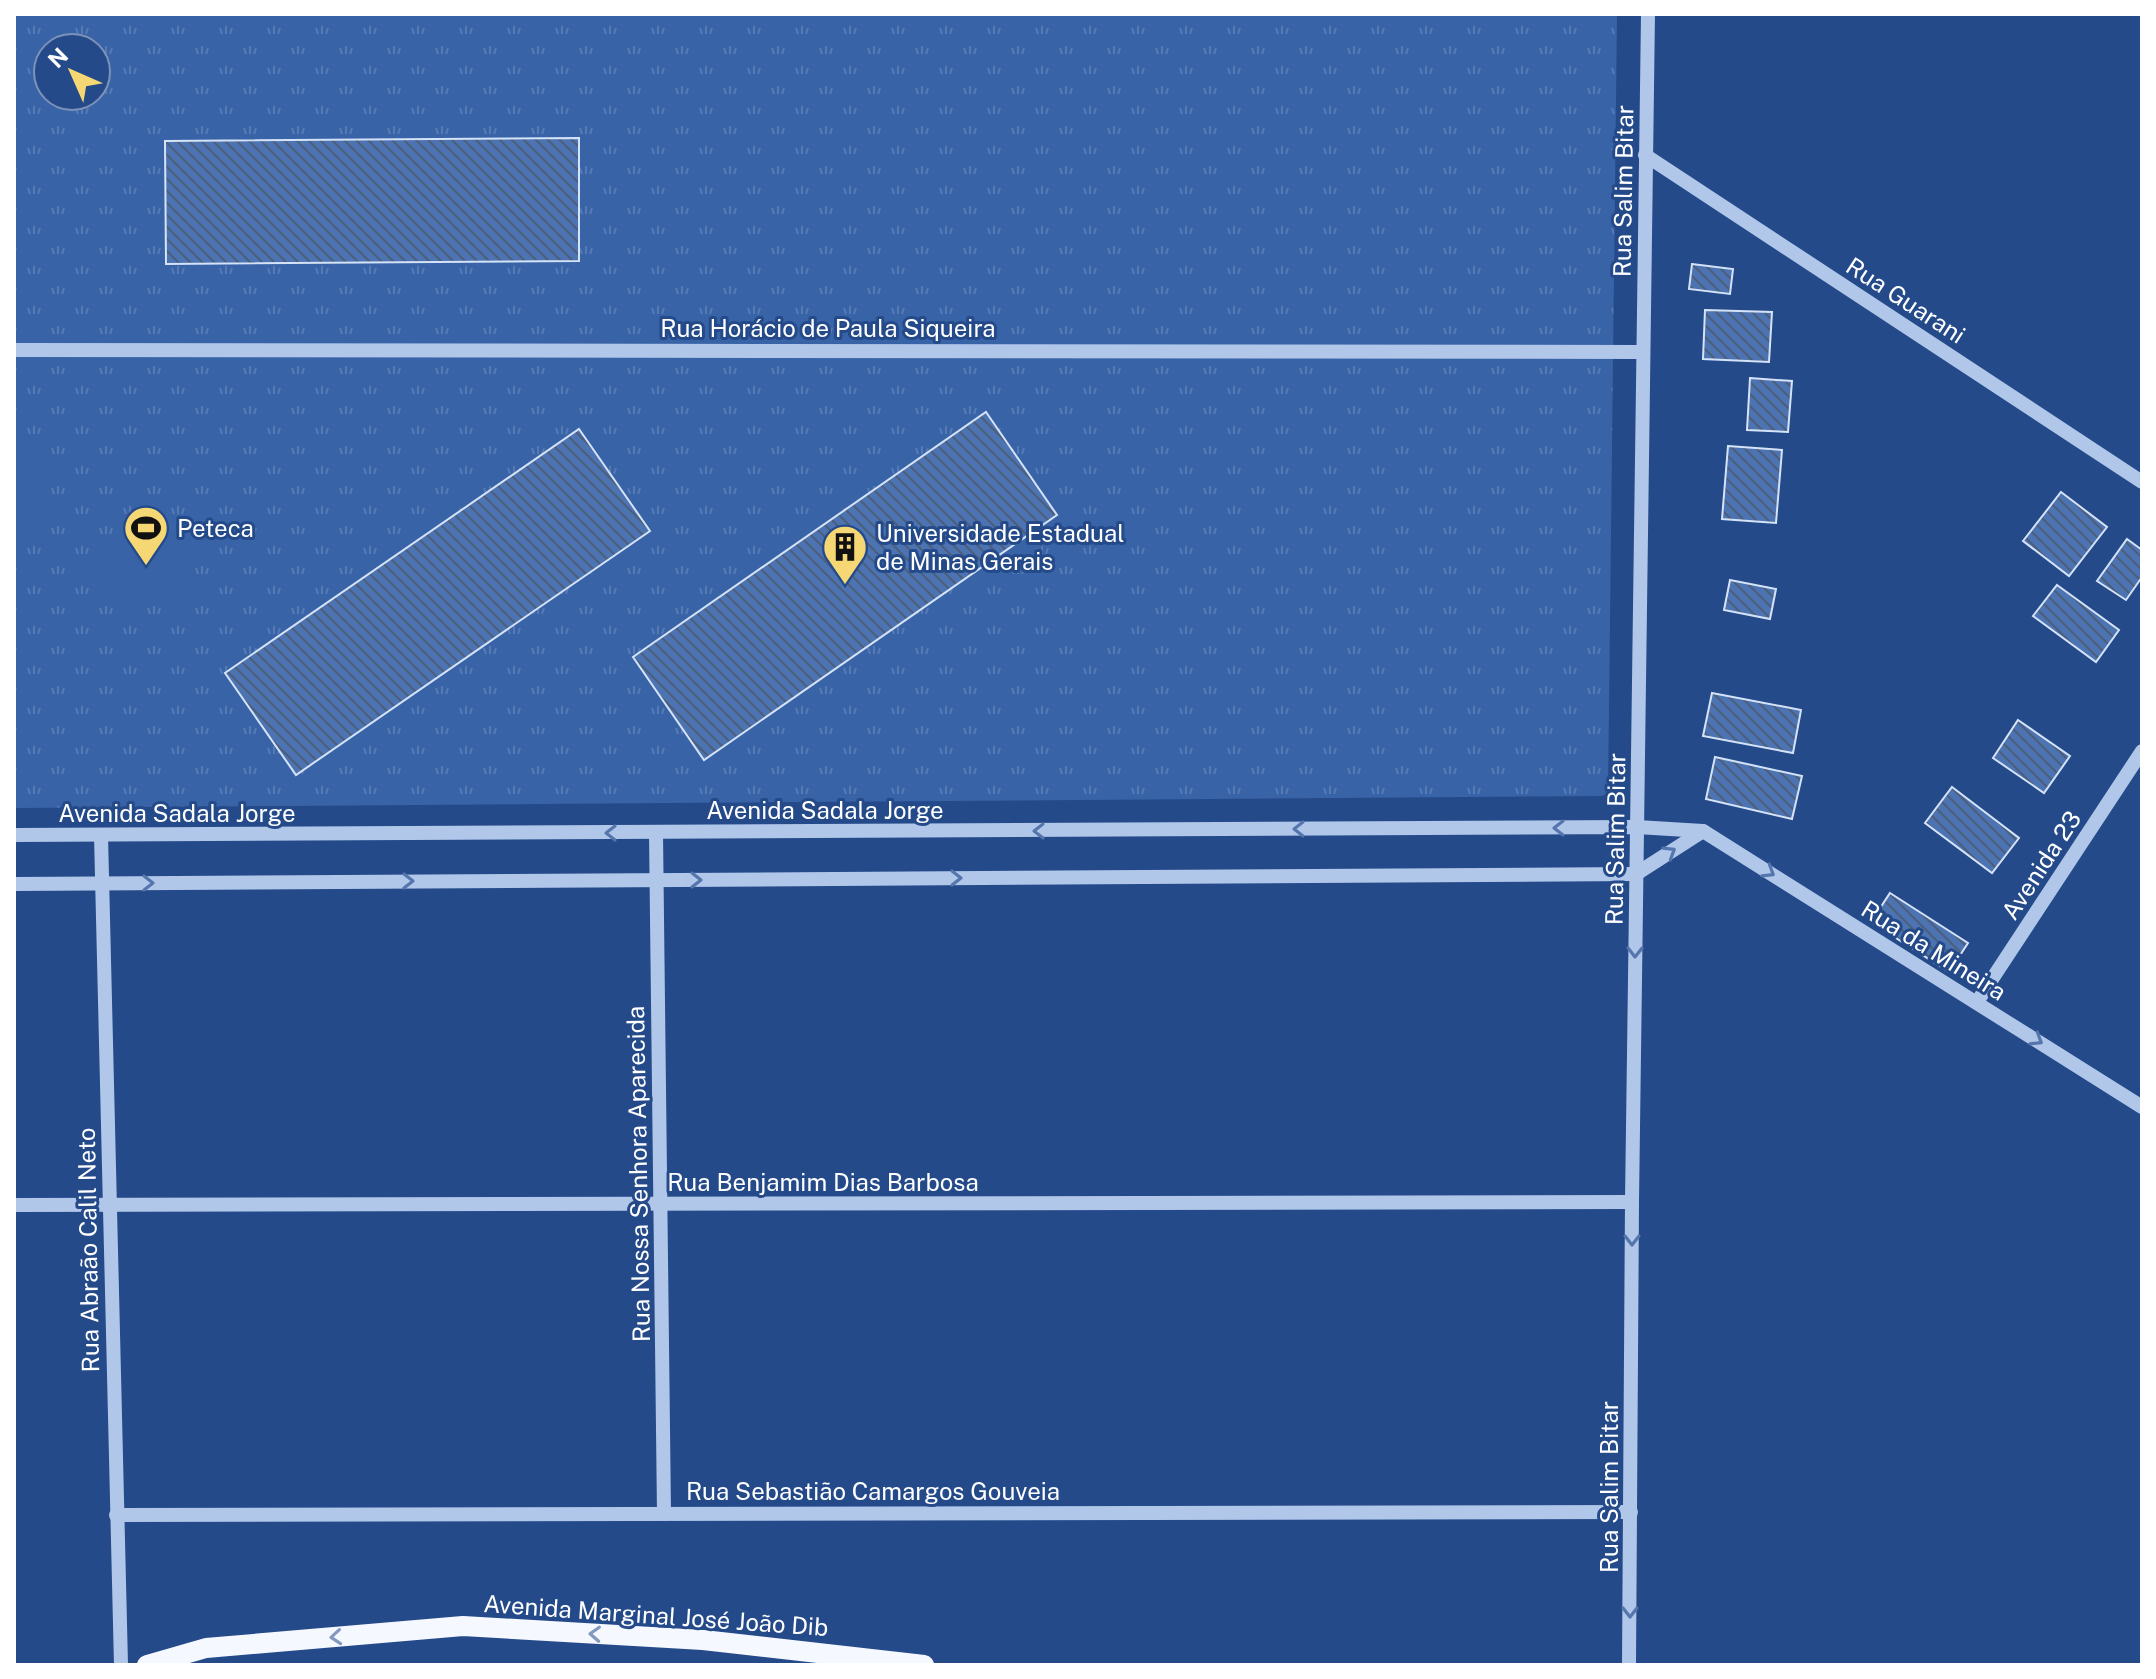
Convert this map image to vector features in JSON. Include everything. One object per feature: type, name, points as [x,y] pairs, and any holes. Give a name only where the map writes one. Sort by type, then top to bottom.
[{"type":"main road","name":"Avenida Marginal José João Dib","points":[[147,1665],[206,1648],[463,1626],[703,1640],[924,1665]]},
{"type":"street","name":"Rua Salim Bitar","points":[[1629,1665],[1648,14]]},
{"type":"street","name":"Rua Guarani","points":[[1645,155],[2142,482]]},
{"type":"street","name":"Rua Horácio de Paula Siqueira","points":[[14,350],[1643,352]]},
{"type":"street","name":"Avenida 23","points":[[1977,1002],[2142,751]]},
{"type":"street","name":"Rua da Mineira","points":[[1637,827],[1703,831],[2142,1107]]},
{"type":"street","name":"Avenida Sadala Jorge","points":[[14,835],[1637,827]]},
{"type":"street","points":[[14,884],[1636,874],[1703,831]]},
{"type":"street","name":"Rua Nossa Senhora Aparecida","points":[[656,833],[664,1514]]},
{"type":"street","name":"Rua Abraão Calil Neto","points":[[101,835],[121,1665]]},
{"type":"street","name":"Rua Benjamim Dias Barbosa","points":[[14,1205],[1632,1202]]},
{"type":"street","name":"Rua Sebastião Camargos Gouveia","points":[[116,1515],[1631,1512]]},
{"type":"green space","points":[[14,14],[1617,14],[1608,793],[1602,796],[14,808]]},
{"type":"green space","points":[[14,435],[50,436],[46,545],[14,544]]},
{"type":"green space","name":"Peteca","points":[[98,536],[194,536],[193,598],[97,598]]},
{"type":"building","points":[[579,138],[579,261],[166,264],[165,141]]},
{"type":"building","points":[[1692,264],[1733,269],[1730,294],[1689,289]]},
{"type":"building","points":[[1705,310],[1772,312],[1769,362],[1703,359]]},
{"type":"building","points":[[1750,378],[1792,381],[1788,432],[1747,430]]},
{"type":"building","name":"Universidade Estadual de Minas Gerais","points":[[986,412],[1057,515],[704,760],[633,657]]},
{"type":"building","points":[[579,429],[650,531],[296,775],[225,673]]},
{"type":"building","points":[[1728,446],[1782,450],[1776,523],[1722,519]]},
{"type":"building","points":[[2061,492],[2107,527],[2069,576],[2023,541]]},
{"type":"building","points":[[2127,539],[2142,550],[2142,577],[2126,600],[2097,581]]},
{"type":"building","points":[[1730,580],[1776,589],[1770,619],[1724,610]]},
{"type":"building","points":[[2057,585],[2119,630],[2096,662],[2033,616]]},
{"type":"building","points":[[1712,693],[1801,710],[1793,753],[1703,736]]},
{"type":"building","points":[[2018,720],[2070,756],[2044,793],[1993,758]]},
{"type":"building","points":[[1715,757],[1802,776],[1792,819],[1706,799]]},
{"type":"building","points":[[1952,787],[2019,838],[1992,873],[1925,823]]},
{"type":"building","points":[[1890,893],[1968,943],[1949,972],[1871,922]]},
{"type":"place","name":"Peteca","points":[[146,567]]},
{"type":"place","name":"Universidade Estadual de Minas Gerais","points":[[845,586]]}]
